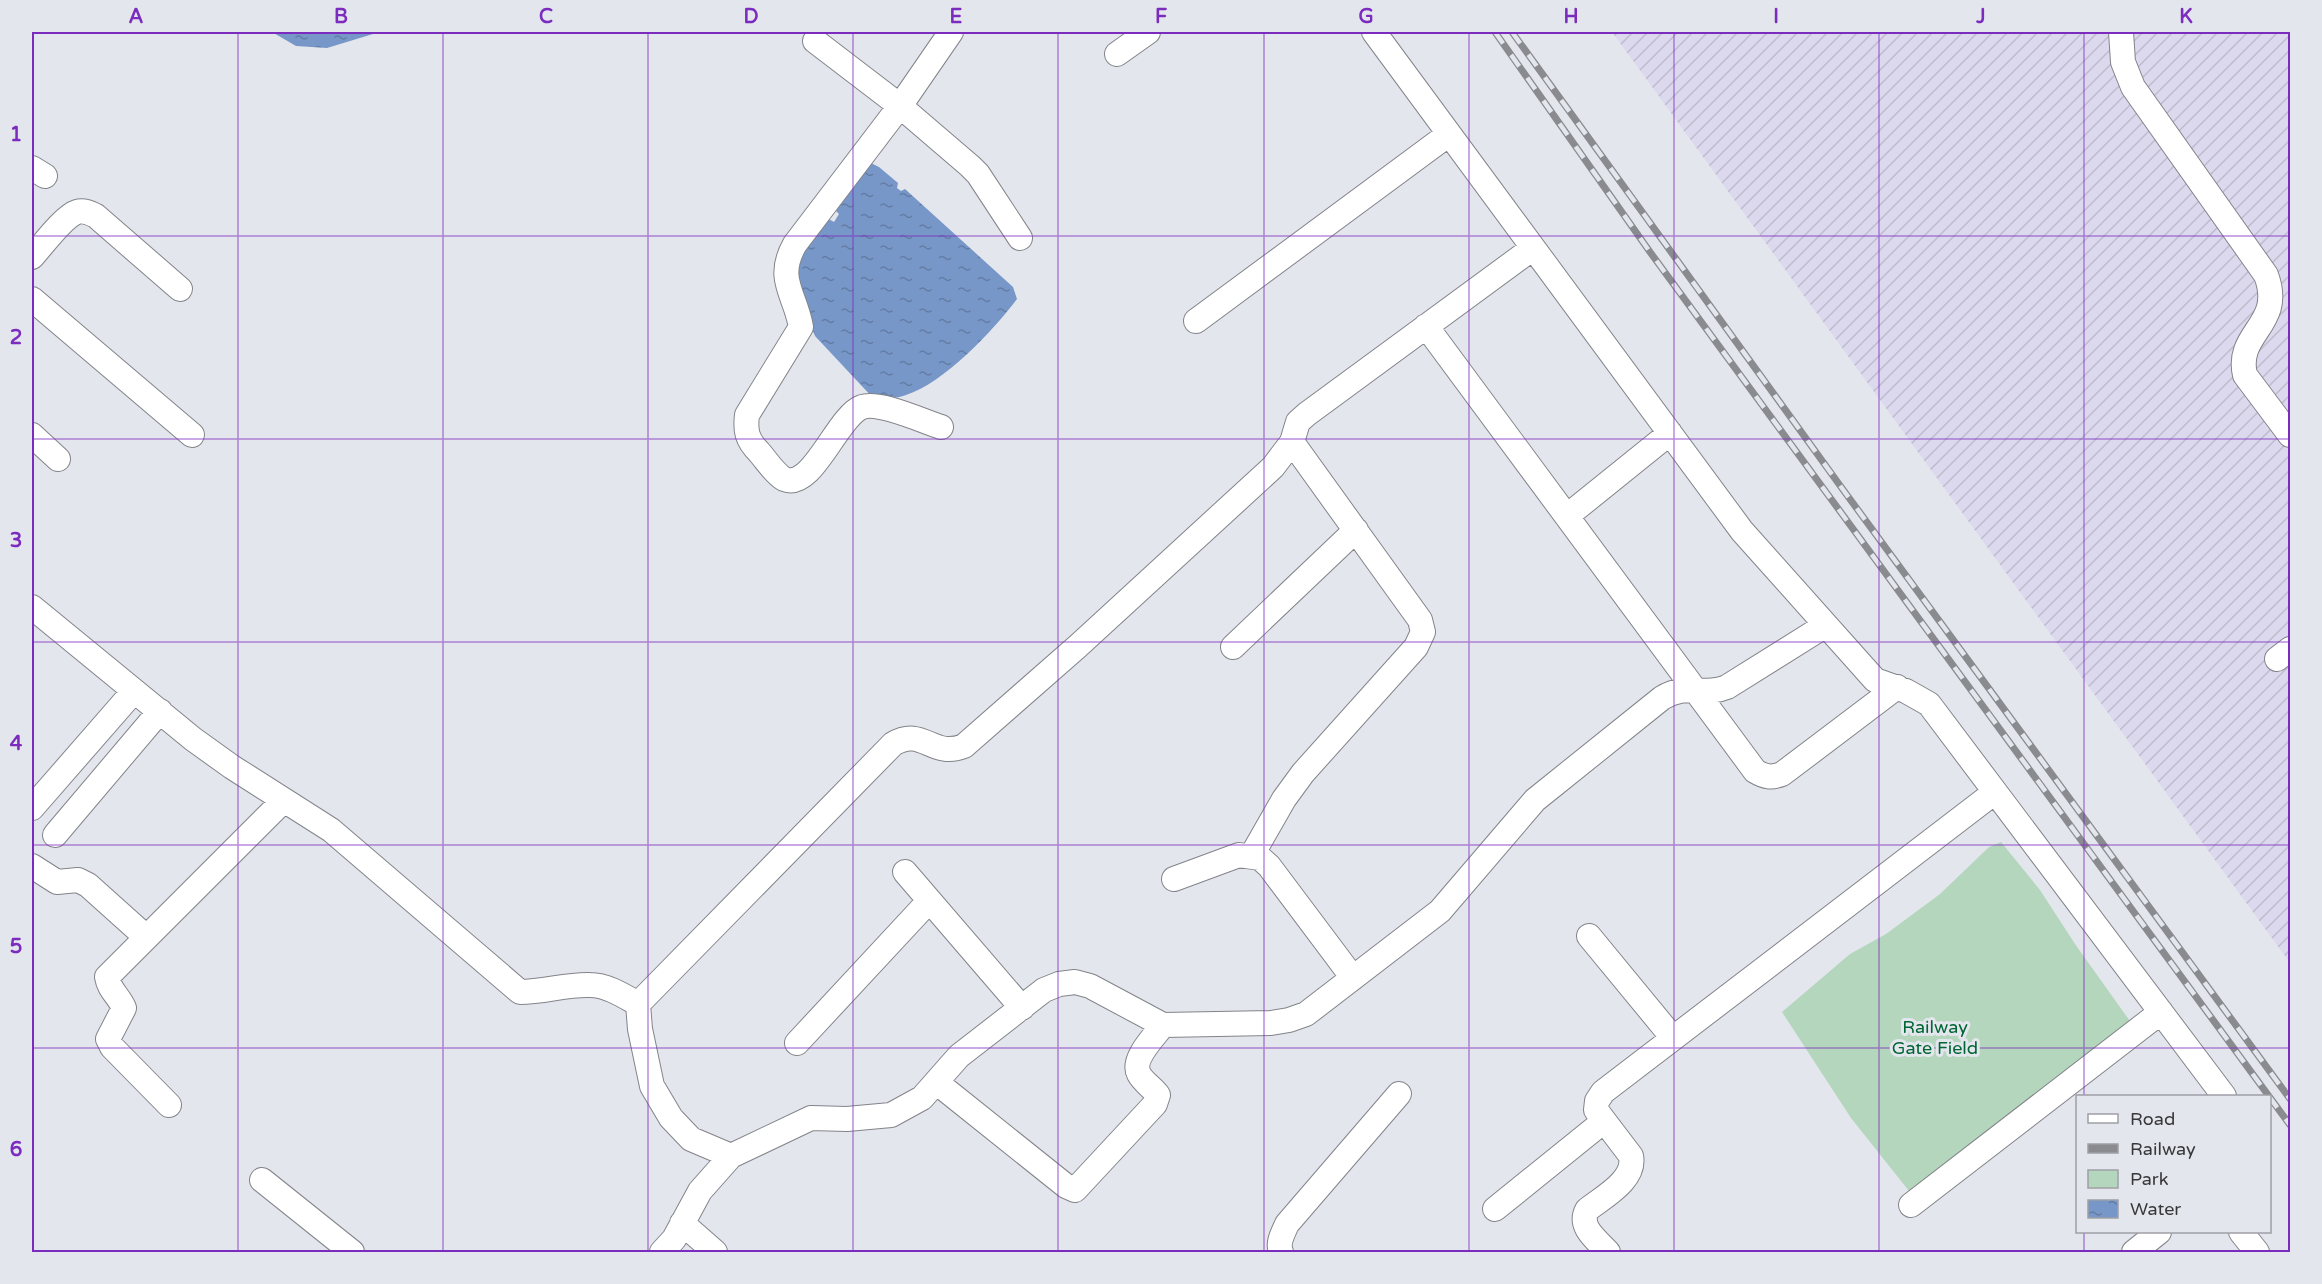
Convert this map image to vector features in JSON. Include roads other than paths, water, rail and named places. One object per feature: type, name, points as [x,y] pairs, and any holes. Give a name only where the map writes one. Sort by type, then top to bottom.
[{"type":"street","points":[[941,427],[872,405],[858,408],[810,469],[794,481],[783,478],[752,446],[745,430],[747,415],[801,327],[786,281],[785,269],[788,255],[900,106],[951,32]]},
{"type":"street","points":[[1117,54],[1148,32]]},
{"type":"street","points":[[1374,32],[1742,531],[1875,680],[1918,696],[1929,704],[2223,1095]]},
{"type":"street","points":[[2121,32],[2123,62],[2133,87],[2266,275],[2272,299],[2267,314],[2248,344],[2243,364],[2245,375],[2290,435]]},
{"type":"street","points":[[815,41],[900,106],[978,174],[1020,238]]},
{"type":"street","points":[[1196,321],[1449,134]]},
{"type":"street","points":[[32,257],[70,216],[79,211],[87,212],[96,216],[180,289]]},
{"type":"street","points":[[731,1156],[691,1138],[671,1118],[652,1086],[640,1029],[638,1004],[893,744],[904,738],[917,738],[940,750],[952,751],[964,746],[1078,646],[1264,475],[1292,442],[1298,422],[1307,414],[1533,248]]},
{"type":"street","points":[[32,299],[192,435]]},
{"type":"street","points":[[1426,326],[1755,771],[1765,777],[1782,774],[1897,687]]},
{"type":"street","points":[[1567,516],[1670,434]]},
{"type":"street","points":[[32,435],[57,459]]},
{"type":"street","points":[[1251,855],[1294,785],[1416,647],[1423,632],[1420,620],[1292,442]]},
{"type":"street","points":[[1233,647],[1356,530]]},
{"type":"street","points":[[32,607],[134,691],[232,767],[331,830],[520,992],[538,992],[592,984],[611,990],[638,1004]]},
{"type":"street","points":[[662,1252],[700,1191],[731,1156],[811,1118],[847,1119],[891,1115],[922,1098],[959,1056],[1044,990],[1059,984],[1075,982],[1090,986],[1163,1025],[1260,1023],[1289,1020],[1306,1014],[1440,911],[1535,800],[1662,698],[1673,691],[1694,689],[1717,691],[1727,687],[1827,625]]},
{"type":"street","points":[[32,808],[134,691]]},
{"type":"street","points":[[55,835],[160,711]]},
{"type":"street","points":[[1608,1252],[1584,1225],[1584,1215],[1625,1178],[1633,1164],[1631,1156],[1596,1110],[1596,1101],[1602,1092],[1995,792]]},
{"type":"street","points":[[169,1105],[112,1047],[108,1039],[124,1008],[121,1000],[109,987],[107,977],[284,800]]},
{"type":"street","points":[[1174,879],[1239,855],[1260,858],[1269,866],[1353,978]]},
{"type":"street","points":[[32,866],[57,882],[78,880],[88,885],[146,937]]},
{"type":"street","points":[[905,872],[1022,1008]]},
{"type":"street","points":[[797,1043],[929,901]]},
{"type":"street","points":[[1589,936],[1673,1038]]},
{"type":"street","points":[[1911,1205],[2161,1012]]},
{"type":"street","points":[[936,1082],[1066,1186],[1075,1190],[1155,1104],[1158,1095],[1140,1076],[1137,1068],[1138,1060],[1163,1025]]},
{"type":"street","points":[[1281,1252],[1279,1248],[1287,1224],[1399,1094]]},
{"type":"street","points":[[1495,1209],[1604,1121]]},
{"type":"street","points":[[262,1180],[352,1252]]},
{"type":"street","points":[[682,1223],[715,1252]]},
{"type":"street","points":[[2134,1252],[2158,1233]]},
{"type":"street","points":[[2242,1233],[2257,1252]]},
{"type":"water","points":[[272,32],[376,32],[327,48],[296,46]]},
{"type":"water","points":[[867,161],[879,167],[898,183],[897,188],[901,191],[905,189],[1013,287],[1017,299],[995,326],[951,368],[921,389],[894,398],[874,399],[815,336],[793,281],[797,261],[827,218],[834,222],[839,214],[836,211],[841,197]]},
{"type":"railway","points":[[1495,32],[1650,252],[2268,1095]]},
{"type":"railway","points":[[1512,32],[1844,491],[2290,1099]]},
{"type":"railway","points":[[2271,1099],[2290,1125]]},
{"type":"park label","name":"Railway Gate Field","points":[[1935,1037]]}]
